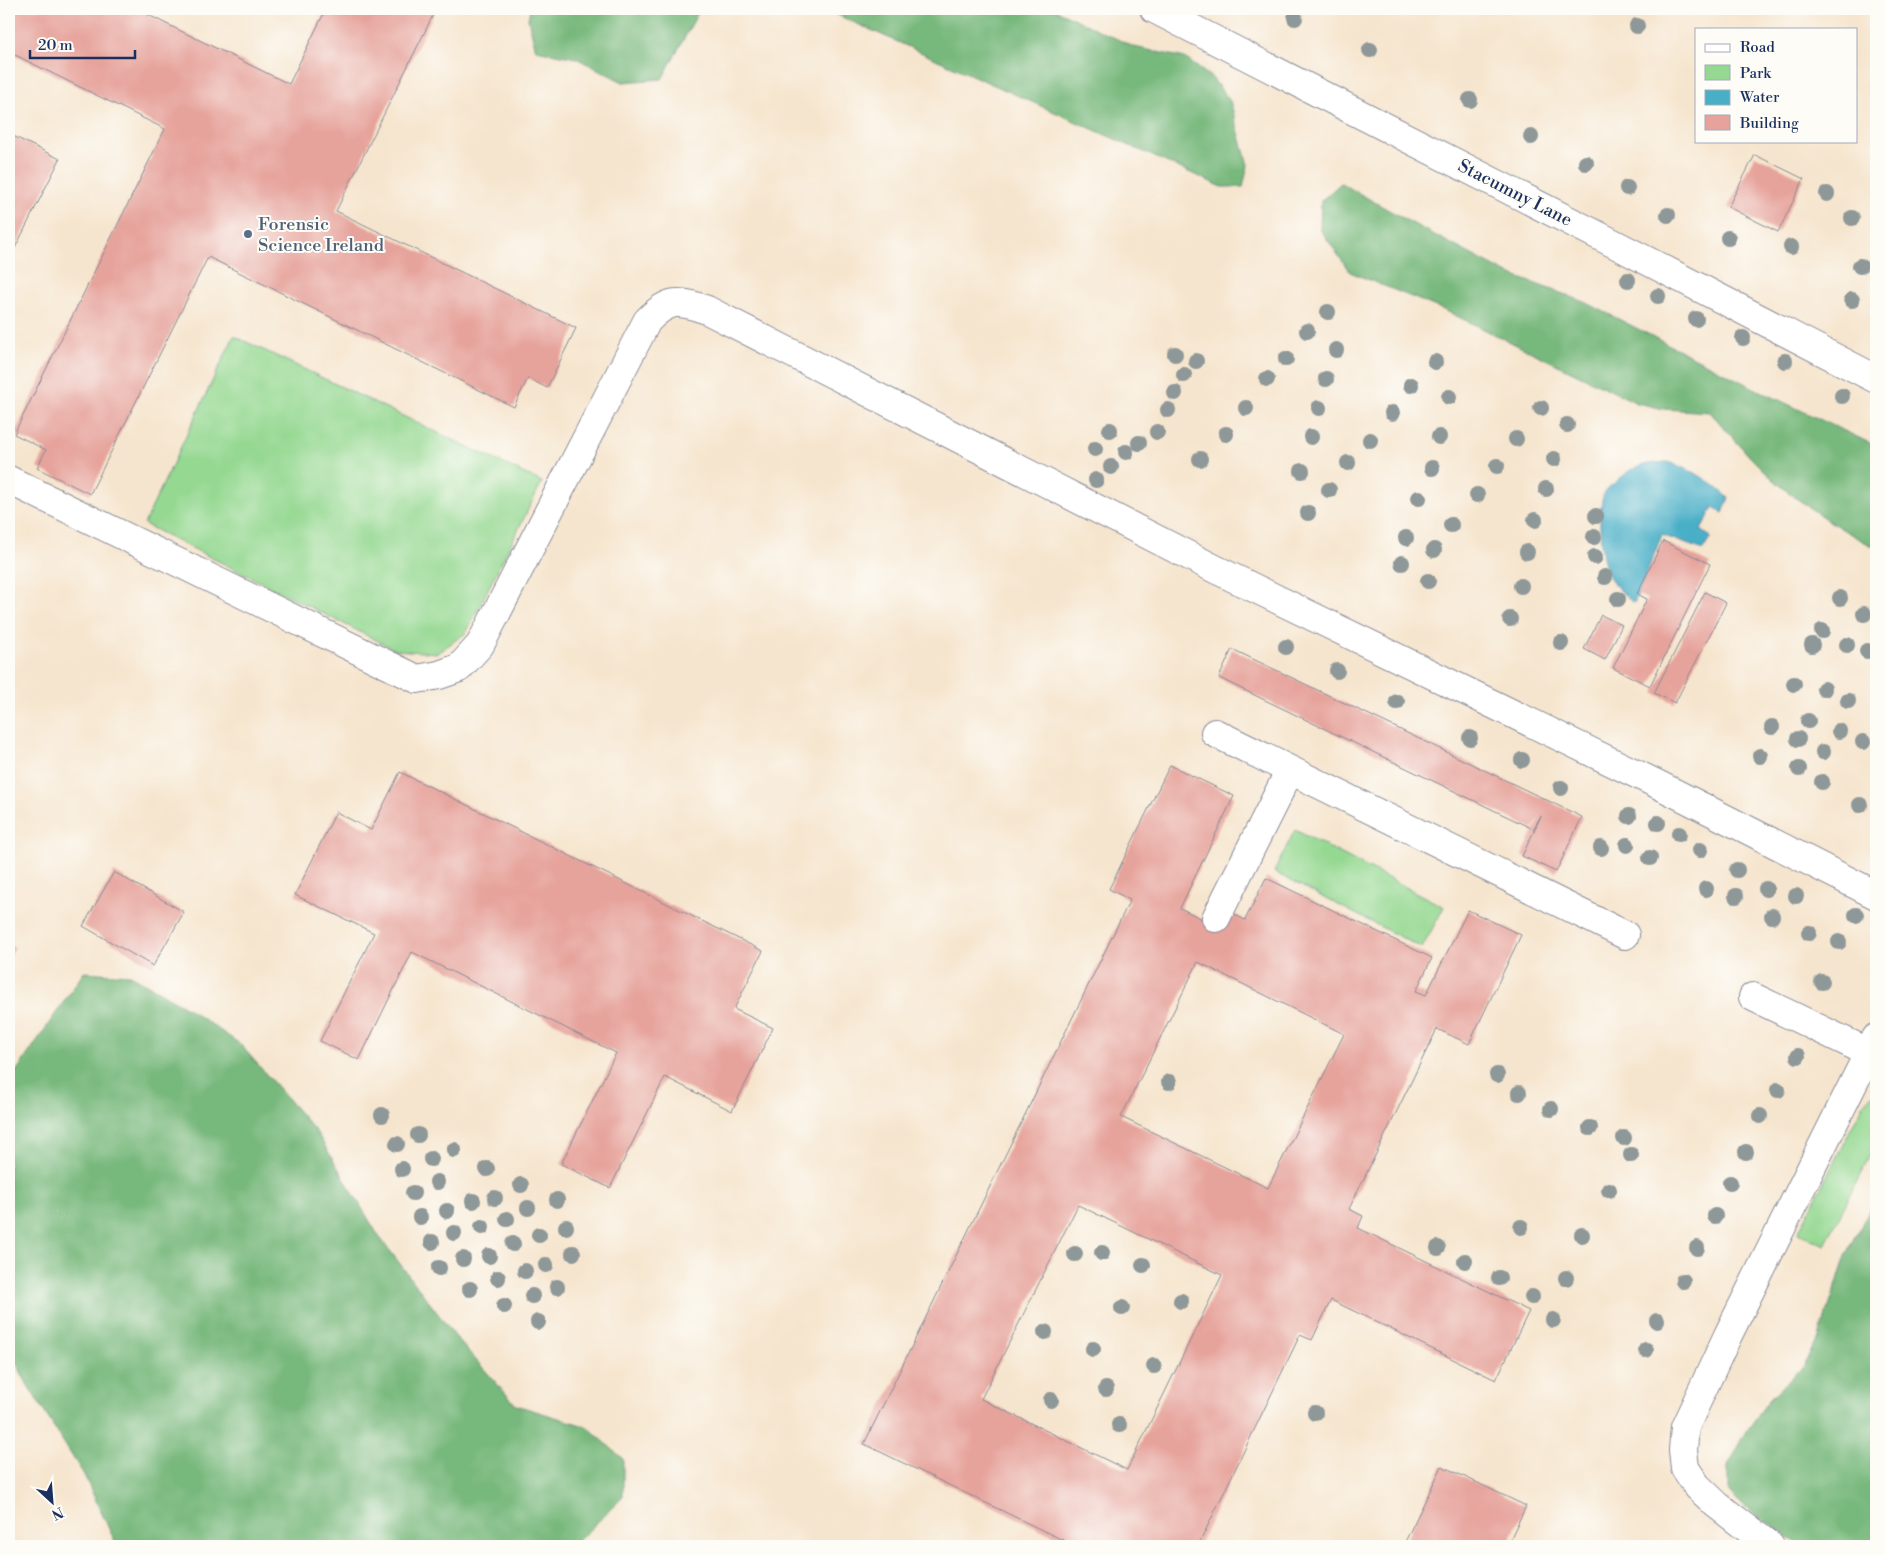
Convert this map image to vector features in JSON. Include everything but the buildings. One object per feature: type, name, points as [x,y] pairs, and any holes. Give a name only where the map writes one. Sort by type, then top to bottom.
[{"type":"street","name":"Stacumny Lane","points":[[1154,9],[1876,379]]},
{"type":"street","points":[[9,480],[416,679],[440,675],[459,668],[480,645],[647,321],[660,308],[683,302],[707,310],[1213,568],[1659,785],[1876,895]]},
{"type":"street","points":[[1214,733],[1625,935]]},
{"type":"street","points":[[1216,918],[1290,770]]},
{"type":"street","points":[[1753,996],[1874,1049],[1728,1335],[1685,1427],[1683,1450],[1686,1468],[1696,1486],[1770,1546]]},
{"type":"green space","points":[[530,9],[700,9],[662,79],[623,82],[576,58],[536,50],[528,19]]},
{"type":"green space","points":[[824,9],[1054,9],[1134,47],[1185,58],[1212,78],[1230,101],[1248,165],[1243,187],[1222,187]]},
{"type":"green space","points":[[1341,183],[1506,273],[1585,302],[1758,390],[1876,446],[1876,548],[1826,519],[1794,497],[1751,458],[1710,412],[1664,409],[1637,403],[1446,311],[1350,272],[1320,229],[1321,201]]},
{"type":"green space","points":[[234,336],[542,482],[466,633],[437,653],[396,650],[144,524]]},
{"type":"green space","points":[[1295,830],[1444,907],[1422,948],[1274,872]]},
{"type":"green space","points":[[84,972],[131,975],[190,1010],[240,1044],[317,1133],[378,1235],[458,1340],[516,1405],[588,1427],[623,1459],[623,1497],[577,1542],[571,1546],[117,1546],[84,1475],[27,1384],[9,1348],[9,1082]]},
{"type":"green space","points":[[1876,1090],[1876,1143],[1825,1245],[1798,1233],[1864,1103]]},
{"type":"green space","points":[[1876,1196],[1876,1546],[1803,1546],[1738,1502],[1728,1490],[1728,1466],[1748,1429],[1771,1397],[1803,1366],[1818,1340],[1846,1256]]},
{"type":"water","points":[[1668,462],[1701,476],[1729,498],[1723,513],[1713,508],[1701,530],[1711,537],[1703,550],[1662,535],[1634,603],[1615,585],[1607,571],[1600,535],[1602,500],[1608,488],[1628,472],[1640,466]]},
{"type":"place","name":"Forensic Science Ireland","points":[[248,234]]}]
